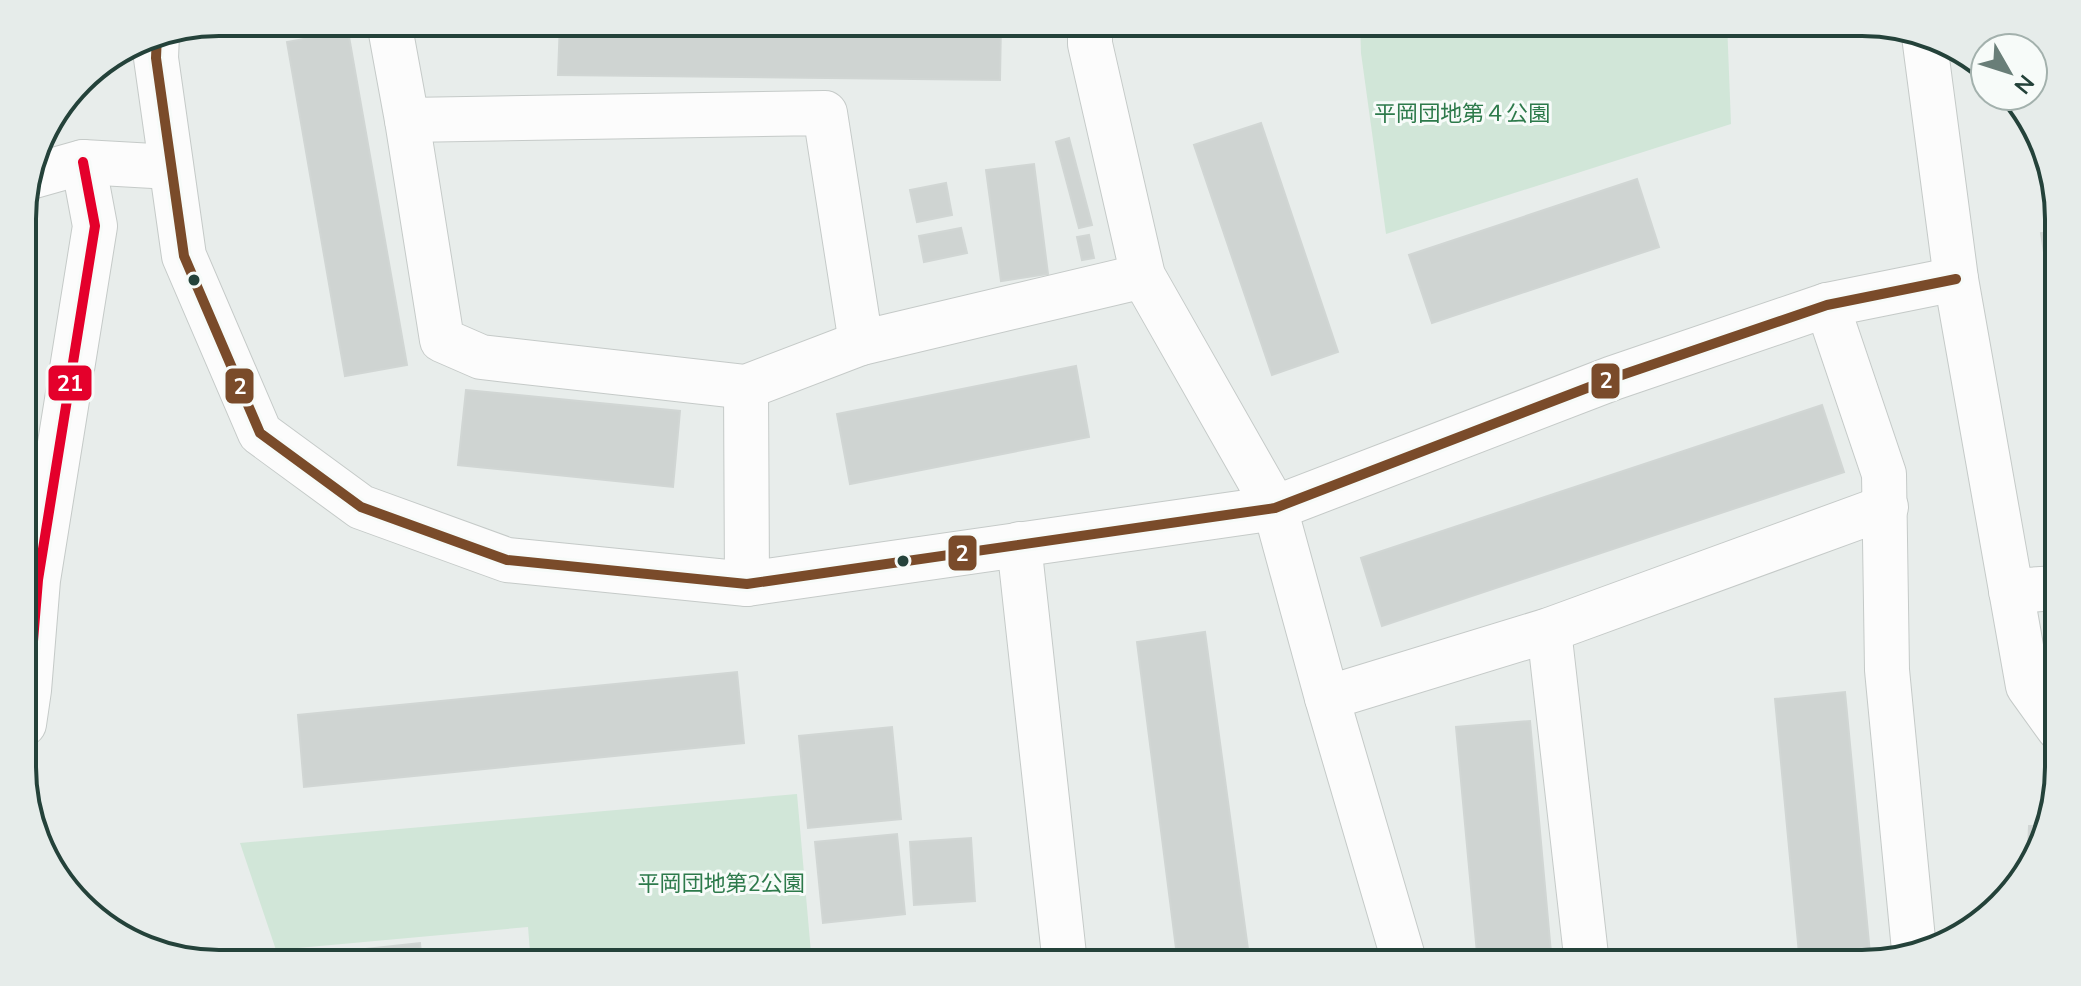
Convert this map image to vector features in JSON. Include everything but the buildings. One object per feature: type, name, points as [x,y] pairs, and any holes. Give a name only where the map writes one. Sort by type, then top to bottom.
[{"type":"street","points":[[392,36],[442,340],[481,357],[746,387],[861,343],[1143,276]]},
{"type":"street","points":[[1090,36],[1143,276],[1275,508],[1401,950]]},
{"type":"street","points":[[156,47],[184,256],[260,433],[361,507],[507,560],[747,584],[1275,508],[1613,378],[1827,305],[1956,279]]},
{"type":"street","points":[[1926,48],[1956,279],[2028,686],[2045,707]]},
{"type":"street","points":[[407,120],[825,113],[861,343]]},
{"type":"street","points":[[42,174],[83,162],[171,167]]},
{"type":"street","points":[[36,604],[95,226],[83,162]]},
{"type":"street","points":[[1827,305],[1884,474],[1887,670],[1913,942]]},
{"type":"street","points":[[746,387],[747,584]]},
{"type":"street","points":[[1327,698],[1549,630],[1886,507]]},
{"type":"street","points":[[1019,544],[1063,950]]},
{"type":"street","points":[[2011,591],[2045,589]]},
{"type":"street","points":[[1549,630],[1585,950]]},
{"type":"green space","name":"平岡団地第４公園","points":[[1360,36],[1728,36],[1731,124],[1386,234]]},
{"type":"green space","name":"平岡団地第2公園","points":[[797,794],[811,950],[530,950],[528,927],[276,950],[240,843]]},
{"type":"transit line","name":"2","points":[[156,47],[184,256],[260,433],[361,507],[507,560],[747,584],[1275,508],[1613,378],[1827,305],[1956,279]]},
{"type":"transit line","name":"21","points":[[36,604],[95,226],[83,162]]}]
